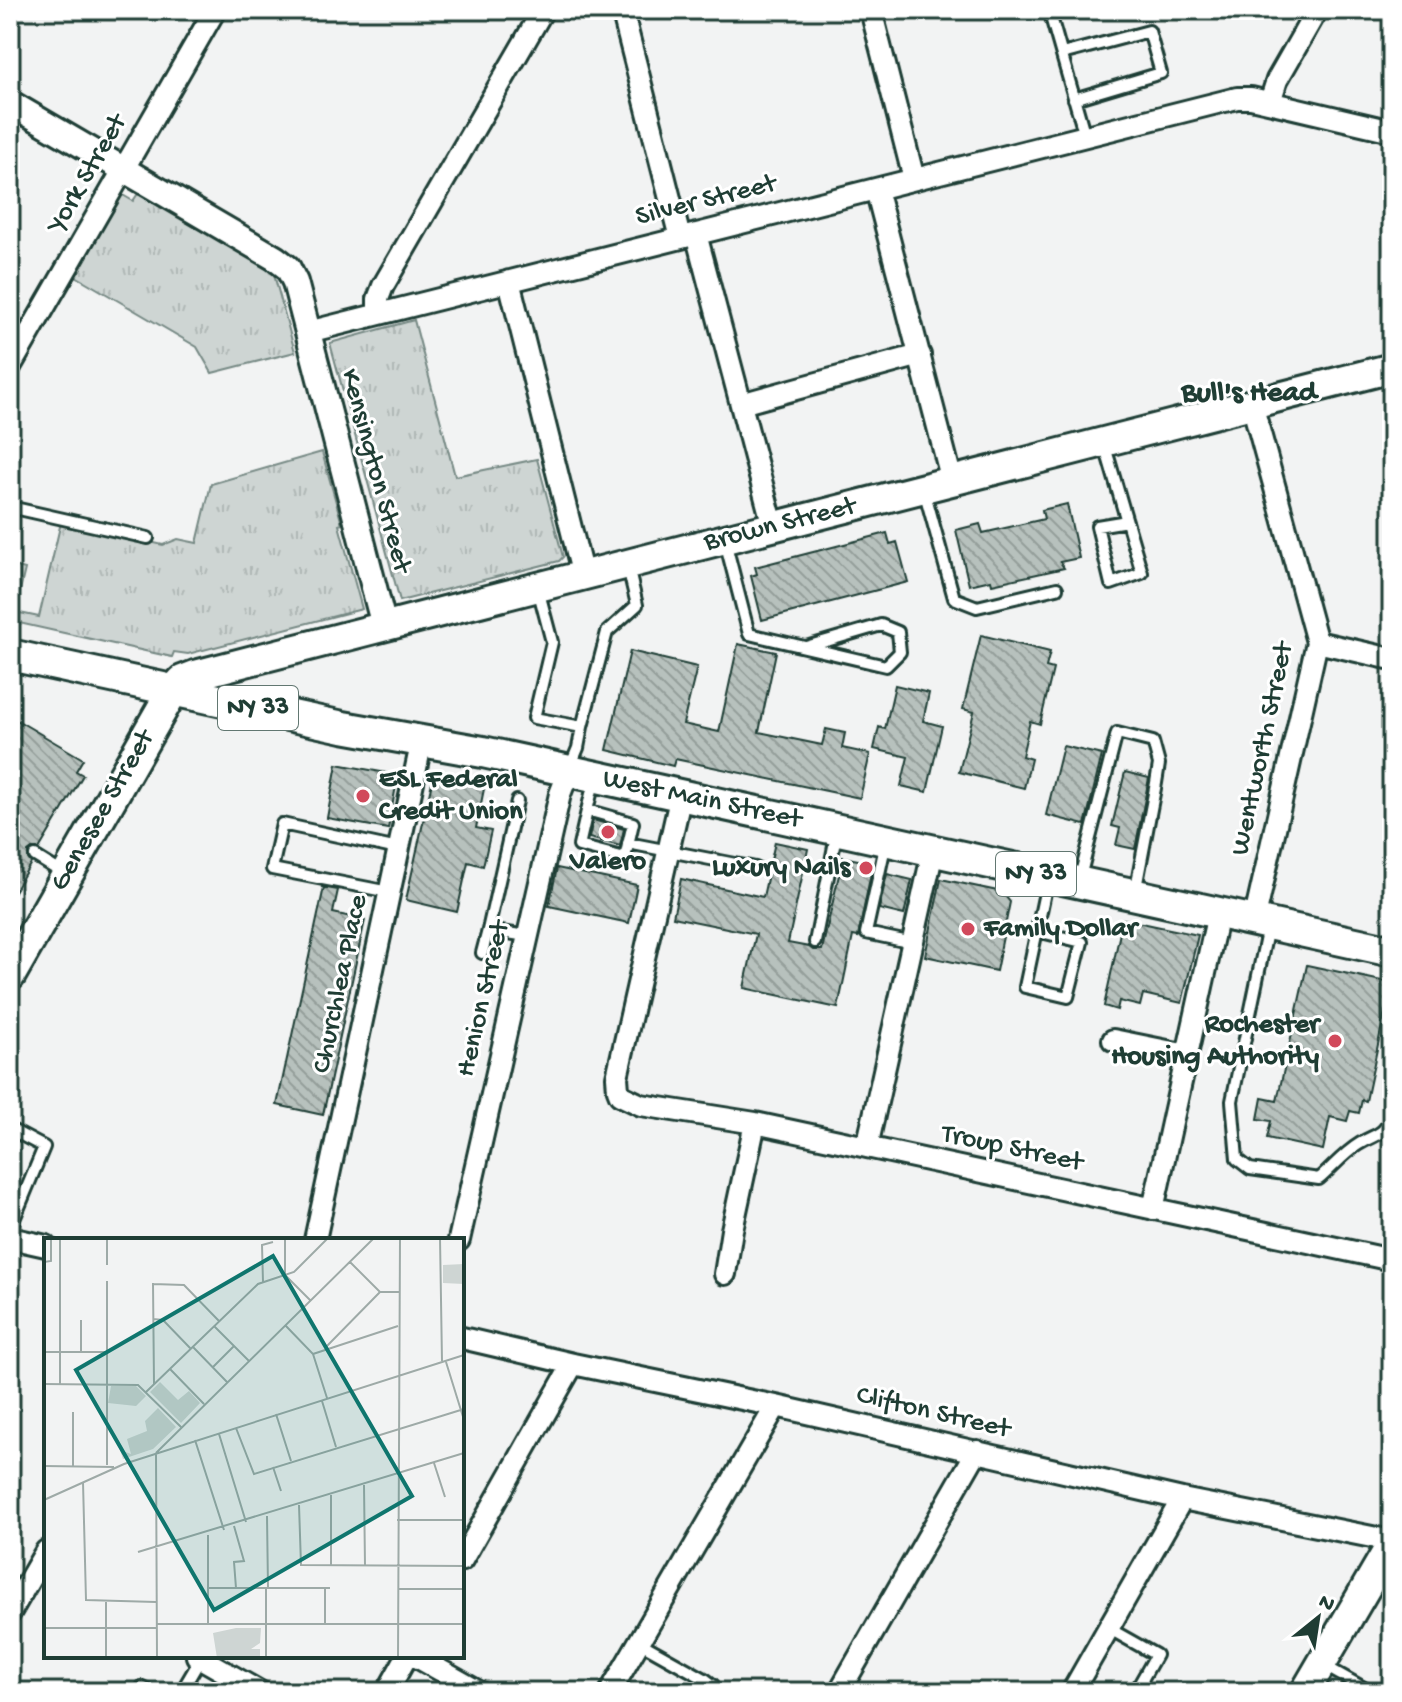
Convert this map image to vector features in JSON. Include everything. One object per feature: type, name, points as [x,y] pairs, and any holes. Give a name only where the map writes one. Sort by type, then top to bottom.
[{"type":"main road","name":"Brown Street","points":[[173,690],[182,680],[195,675],[1392,368]]},
{"type":"main road","name":"West Main Street","points":[[10,655],[343,727],[422,740],[681,795],[1392,951]]},
{"type":"main road","name":"Genesee Street","points":[[10,975],[173,690]]},
{"type":"main road","points":[[1305,1692],[1392,1542]]},
{"type":"street","name":"York Street","points":[[10,367],[215,10]]},
{"type":"street","points":[[378,314],[378,299],[383,286],[543,10]]},
{"type":"street","points":[[622,10],[741,404],[773,526]]},
{"type":"street","points":[[871,10],[914,179]]},
{"type":"street","points":[[1270,102],[1277,80],[1317,10]]},
{"type":"street","name":"Silver Street","points":[[308,332],[1237,98],[1270,102],[1392,131]]},
{"type":"street","points":[[10,103],[284,264],[293,277],[308,332]]},
{"type":"street","points":[[876,189],[952,481]]},
{"type":"street","points":[[509,281],[583,576]]},
{"type":"street","name":"Kensington Street","points":[[308,332],[384,626]]},
{"type":"street","points":[[741,404],[920,355]]},
{"type":"street","name":"Wentworth Street","points":[[1252,404],[1317,642],[1261,923]]},
{"type":"street","points":[[1317,642],[1392,659]]},
{"type":"street","points":[[1366,653],[1392,647]]},
{"type":"street","name":"Churchlea Place","points":[[315,1238],[422,740]]},
{"type":"street","name":"Henion Street","points":[[459,1238],[560,794],[582,774]]},
{"type":"street","points":[[668,851],[681,795]]},
{"type":"street","name":"Troup Street","points":[[668,851],[617,1077],[620,1095],[641,1105],[755,1123],[1392,1260]]},
{"type":"street","points":[[867,1147],[933,851]]},
{"type":"street","points":[[1153,1209],[1218,914]]},
{"type":"street","points":[[1113,1040],[1187,1055]]},
{"type":"street","points":[[725,1274],[755,1123]]},
{"type":"street","points":[[10,1238],[44,1246]]},
{"type":"street","name":"Clifton Street","points":[[464,1338],[1182,1499],[1392,1542]]},
{"type":"street","points":[[464,1556],[573,1364]]},
{"type":"street","points":[[610,1692],[776,1406]]},
{"type":"street","points":[[839,1692],[977,1451]]},
{"type":"street","points":[[1072,1692],[1182,1499]]},
{"type":"street","points":[[10,1613],[43,1563]]},
{"type":"street","points":[[201,1658],[260,1692]]},
{"type":"street","points":[[387,1692],[406,1658]]},
{"type":"street","points":[[419,1658],[479,1692]]},
{"type":"lane","points":[[1049,10],[1085,136]]},
{"type":"lane","points":[[1062,54],[1149,31],[1161,73],[1074,99]]},
{"type":"lane","points":[[1104,442],[1127,521],[1142,573],[1111,584],[1097,526],[1127,521]]},
{"type":"lane","points":[[923,488],[954,598],[977,607],[1057,588]]},
{"type":"lane","points":[[10,507],[148,538]]},
{"type":"lane","points":[[724,539],[749,634],[886,666],[900,652],[898,632],[881,625],[806,647]]},
{"type":"lane","points":[[587,810],[633,823],[625,858],[579,846],[587,810],[578,748],[607,632],[637,605],[627,564]]},
{"type":"lane","points":[[537,587],[552,642],[534,718],[582,727]]},
{"type":"lane","points":[[1078,883],[1117,733],[1153,742],[1159,764],[1135,895]]},
{"type":"lane","points":[[482,953],[517,801]]},
{"type":"lane","points":[[389,892],[272,869],[282,824],[398,849]]},
{"type":"lane","points":[[815,942],[837,830]]},
{"type":"lane","points":[[886,840],[866,933],[913,943]]},
{"type":"lane","points":[[628,843],[756,868]]},
{"type":"lane","points":[[35,856],[67,875]]},
{"type":"lane","points":[[1037,931],[1082,942],[1068,997],[1025,987],[1048,876]]},
{"type":"lane","points":[[1261,923],[1232,1101],[1237,1159],[1250,1169],[1319,1179],[1358,1144],[1386,1129],[1392,1114]]},
{"type":"lane","points":[[488,930],[527,936]]},
{"type":"lane","points":[[10,1129],[44,1147],[10,1229]]},
{"type":"lane","points":[[1108,1628],[1156,1655],[1135,1692]]},
{"type":"lane","points":[[639,1642],[705,1679],[713,1685],[715,1692]]},
{"type":"lane","points":[[181,1692],[198,1658]]},
{"type":"lane","points":[[1321,1664],[1371,1692]]},
{"type":"lane","points":[[139,1692],[142,1687],[152,1692]]},
{"type":"green space","points":[[142,193],[273,271],[295,352],[212,373],[197,347],[74,275],[121,194],[133,201]]},
{"type":"green space","points":[[414,320],[455,476],[537,459],[563,557],[559,561],[400,601],[330,343]]},
{"type":"green space","points":[[322,452],[362,609],[188,654],[174,652],[172,657],[10,621],[10,565],[25,569],[15,612],[39,617],[61,522],[163,545],[178,539],[197,543],[211,484]]},
{"type":"building","points":[[1067,504],[1079,558],[1060,562],[1064,568],[992,584],[991,580],[969,585],[956,530],[980,524],[983,533],[1044,519],[1042,510]]},
{"type":"building","points":[[887,533],[890,544],[897,542],[908,582],[762,620],[751,576],[757,574],[755,567]]},
{"type":"building","points":[[981,635],[1050,652],[1046,667],[1053,669],[1040,724],[1030,721],[1022,756],[1031,759],[1024,788],[959,772],[974,712],[963,709]]},
{"type":"building","points":[[738,644],[776,652],[759,732],[822,745],[826,729],[845,733],[842,748],[870,754],[860,798],[675,759],[673,766],[607,750],[630,651],[697,667],[683,724],[719,732]]},
{"type":"building","points":[[895,685],[929,693],[923,721],[942,726],[927,792],[901,786],[908,757],[874,749],[879,727],[885,729]]},
{"type":"building","points":[[10,716],[83,759],[76,771],[83,775],[39,849],[28,852],[31,863],[10,898]]},
{"type":"building","points":[[1063,746],[1102,755],[1085,825],[1046,815]]},
{"type":"building","name":"ESL Federal Credit Union","points":[[337,764],[398,775],[388,829],[327,818]]},
{"type":"building","points":[[1125,772],[1149,778],[1135,849],[1116,845],[1120,828],[1112,826]]},
{"type":"building","points":[[434,773],[485,784],[476,828],[491,831],[483,866],[468,862],[457,912],[406,900]]},
{"type":"building","name":"Valero","points":[[593,820],[624,829],[620,846],[589,838]]},
{"type":"building","points":[[775,842],[808,849],[788,943],[813,950],[822,950],[843,857],[873,863],[858,937],[853,936],[838,1008],[744,988],[756,934],[673,917],[681,879],[763,897]]},
{"type":"building","points":[[557,868],[637,885],[629,923],[549,906]]},
{"type":"building","points":[[887,874],[912,880],[904,915],[879,909]]},
{"type":"building","name":"Family Dollar","points":[[941,879],[1002,892],[1010,902],[996,971],[925,956]]},
{"type":"building","points":[[324,888],[338,890],[333,913],[365,920],[323,1115],[277,1105]]},
{"type":"building","points":[[1123,919],[1198,935],[1182,1003],[1143,994],[1140,1006],[1119,1001],[1117,1010],[1104,1006]]},
{"type":"building","name":"Rochester Housing Authority","points":[[1307,965],[1391,983],[1366,1101],[1362,1100],[1359,1113],[1350,1111],[1347,1121],[1330,1117],[1323,1150],[1267,1138],[1271,1121],[1258,1119],[1262,1098],[1277,1101]]},
{"type":"place","name":"ESL Federal Credit Union","points":[[363,796]]},
{"type":"place","name":"Valero","points":[[608,832]]},
{"type":"place","name":"Luxury Nails","points":[[866,868]]},
{"type":"place","name":"Family Dollar","points":[[968,929]]},
{"type":"place","name":"Rochester Housing Authority","points":[[1335,1041]]},
{"type":"district","name":"Bull's Head","points":[[1249,394]]}]
